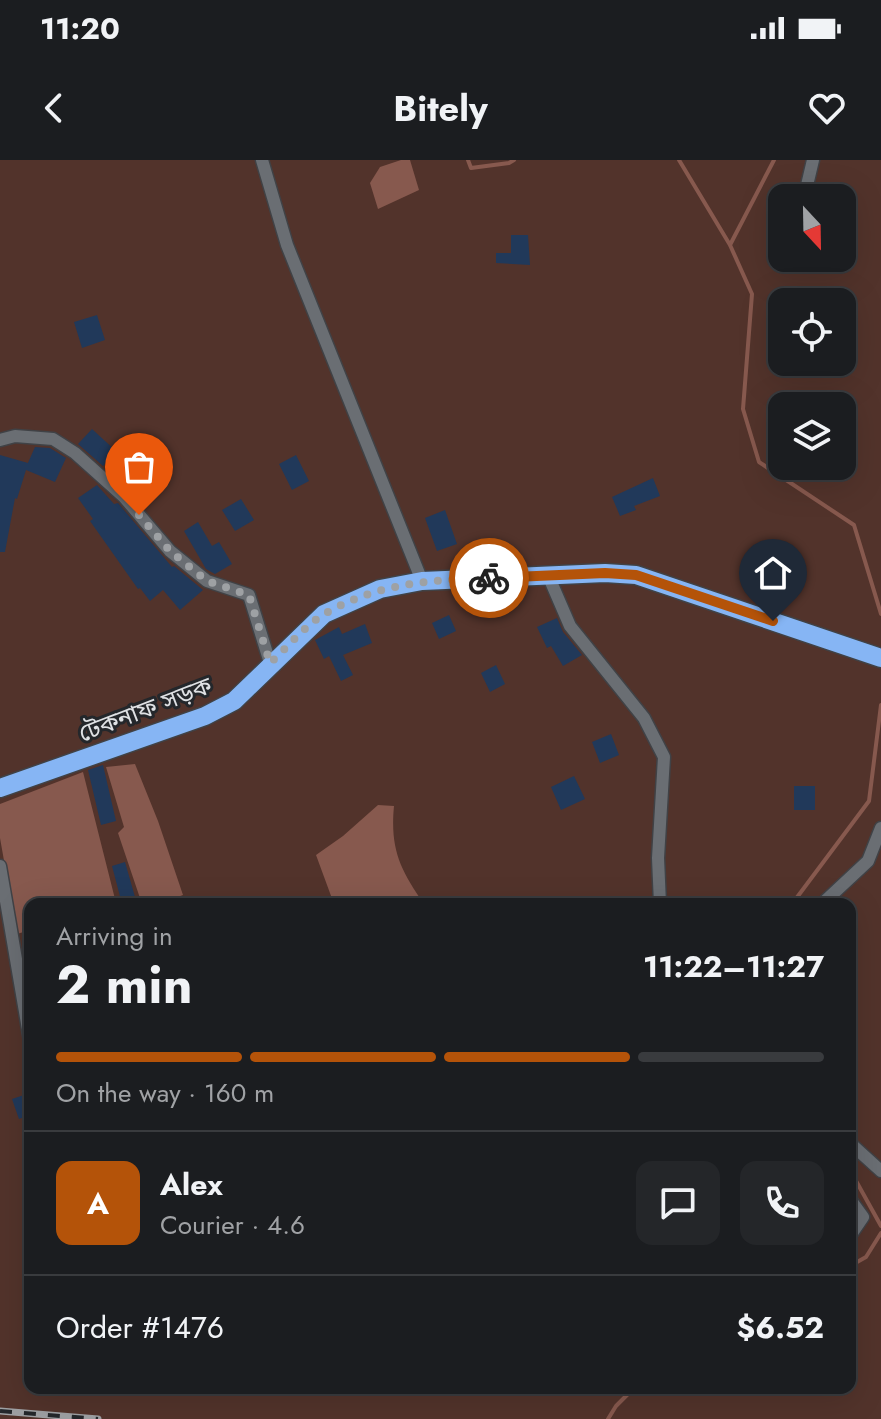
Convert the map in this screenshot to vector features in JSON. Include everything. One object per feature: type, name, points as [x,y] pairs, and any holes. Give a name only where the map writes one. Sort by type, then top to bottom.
[{"type":"highway","name":"টেকনাফ সড়ক","points":[[0,788],[205,716],[234,701],[324,614],[380,589],[422,581],[605,573],[636,575],[881,658]]},
{"type":"street","points":[[262,160],[287,245],[422,581]]},
{"type":"street","points":[[807,184],[813,160]]},
{"type":"street","points":[[0,440],[15,436],[53,439],[75,453],[124,497],[170,551],[207,581],[249,595],[270,663]]},
{"type":"street","points":[[548,575],[570,626],[644,718],[664,757],[658,858],[660,898]]},
{"type":"street","points":[[828,898],[868,861],[881,828]]},
{"type":"street","points":[[0,866],[24,1006]]},
{"type":"street","points":[[856,1148],[881,1171]]},
{"type":"street","points":[[856,1207],[863,1217],[856,1227]]},
{"type":"shaded area","points":[[0,160],[881,160],[881,1419],[0,1419]]},
{"type":"shaded area","points":[[410,160],[419,190],[378,209],[370,183],[380,167]]},
{"type":"shaded area","points":[[135,764],[183,895],[175,898],[140,898],[118,833],[124,827],[106,767]]},
{"type":"shaded area","points":[[83,772],[115,898],[24,898],[24,932],[17,934],[0,838],[0,804]]},
{"type":"shaded area","points":[[378,805],[394,806],[398,858],[420,898],[332,898],[316,855]]},
{"type":"building","points":[[511,235],[528,235],[530,265],[496,263],[496,253],[511,253]]},
{"type":"building","points":[[97,315],[105,340],[82,348],[74,322]]},
{"type":"building","points":[[92,429],[117,452],[103,466],[78,444]]},
{"type":"building","points":[[35,447],[50,448],[66,458],[55,482],[26,470],[15,498],[5,552],[0,552],[0,455],[28,463]]},
{"type":"building","points":[[296,455],[309,481],[292,490],[279,464]]},
{"type":"building","points":[[653,478],[660,496],[634,506],[636,510],[620,516],[612,497]]},
{"type":"building","points":[[97,485],[114,504],[118,503],[172,567],[203,590],[180,610],[163,590],[150,601],[90,521],[93,519],[78,498]]},
{"type":"building","points":[[241,499],[254,520],[235,531],[222,510]]},
{"type":"building","points":[[445,510],[457,544],[437,551],[425,518]]},
{"type":"building","points":[[198,522],[212,546],[219,542],[232,564],[215,574],[206,569],[184,531]]},
{"type":"building","points":[[449,615],[456,631],[439,639],[432,623]]},
{"type":"building","points":[[557,618],[563,632],[582,655],[563,666],[551,646],[547,648],[537,627]]},
{"type":"building","points":[[365,624],[372,643],[343,655],[353,675],[341,681],[329,656],[324,659],[315,640],[339,627],[342,634]]},
{"type":"building","points":[[496,665],[505,684],[490,692],[481,673]]},
{"type":"building","points":[[611,734],[619,755],[600,763],[592,742]]},
{"type":"building","points":[[103,765],[116,821],[101,825],[88,770]]},
{"type":"building","points":[[574,776],[585,799],[561,810],[551,787]]},
{"type":"building","points":[[794,786],[815,786],[815,810],[794,810]]},
{"type":"building","points":[[125,862],[135,898],[120,898],[112,866]]},
{"type":"building","points":[[24,1095],[24,1117],[19,1119],[12,1099]]},
{"type":"waterway","points":[[468,160],[471,168],[514,160]]},
{"type":"waterway","points":[[679,160],[730,245],[752,294],[743,409],[759,462],[854,525],[881,614]]},
{"type":"waterway","points":[[730,245],[774,160]]},
{"type":"waterway","points":[[796,898],[869,801],[881,705]]},
{"type":"waterway","points":[[856,1181],[881,1226]]},
{"type":"waterway","points":[[856,1263],[866,1257],[881,1233]]},
{"type":"waterway","points":[[608,1419],[628,1394]]},
{"type":"railway","points":[[0,1411],[98,1419]]},
{"type":"way so far","points":[[139,515],[170,551],[207,581],[249,595],[270,663],[324,614],[380,589],[422,581],[489,578]]},
{"type":"route","points":[[489,578],[605,573],[636,575],[773,621]]}]
